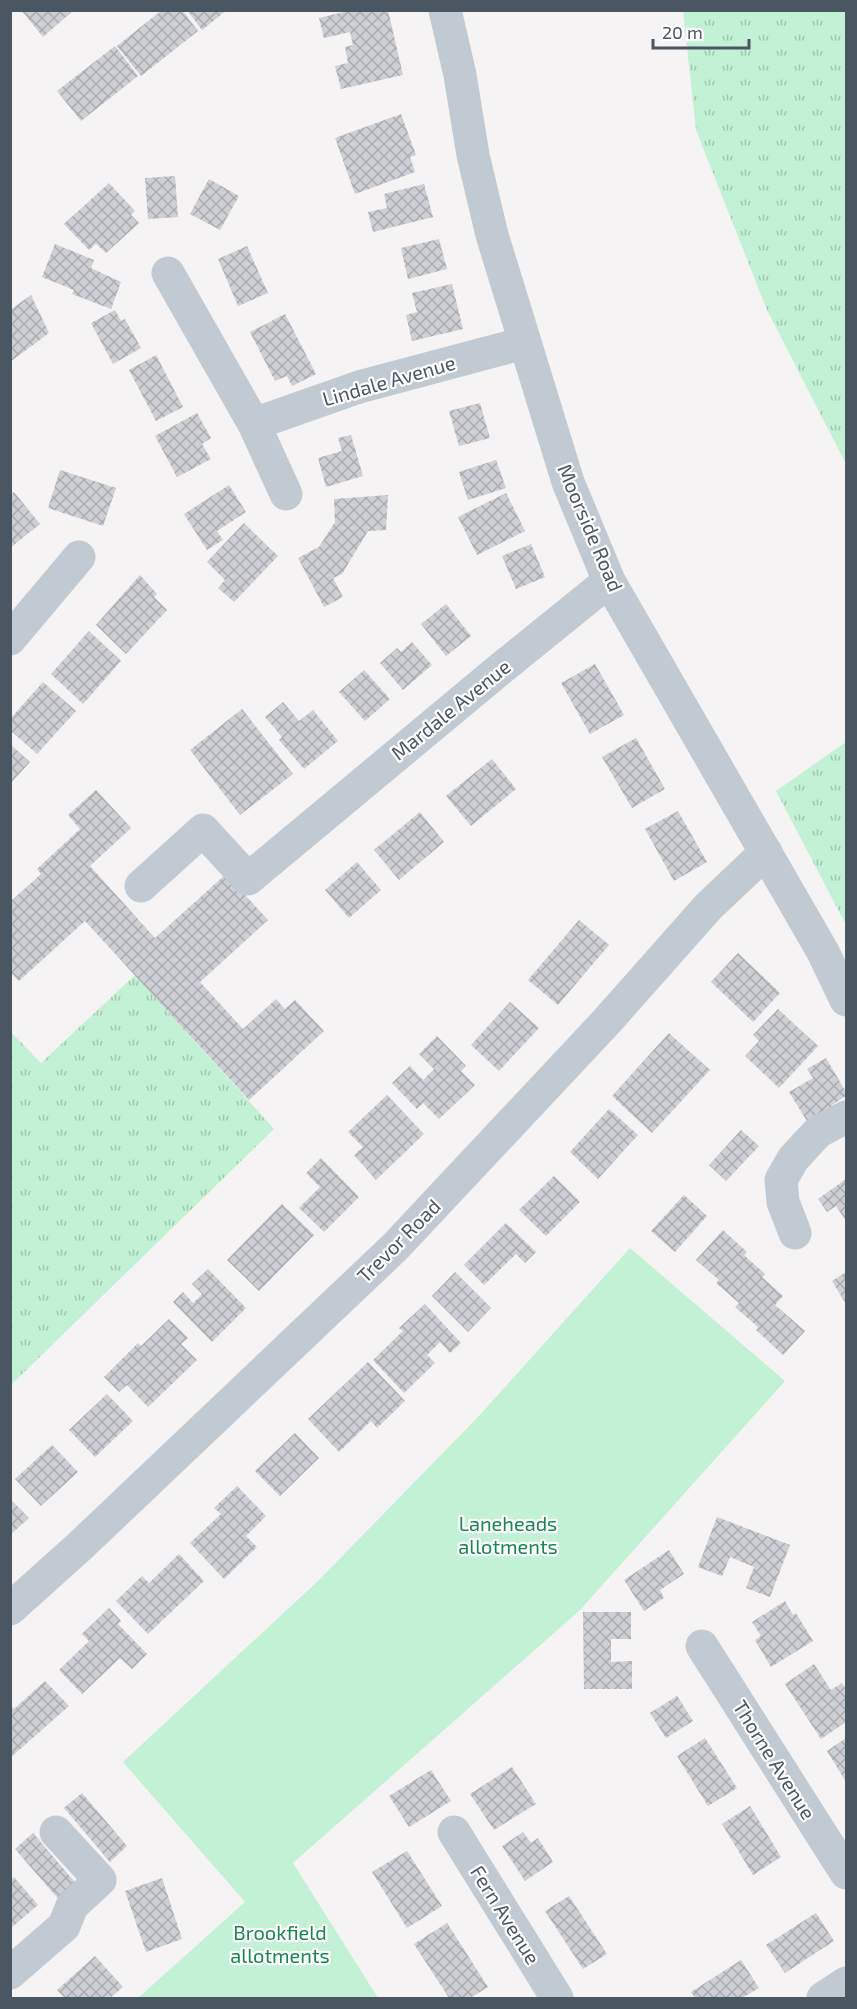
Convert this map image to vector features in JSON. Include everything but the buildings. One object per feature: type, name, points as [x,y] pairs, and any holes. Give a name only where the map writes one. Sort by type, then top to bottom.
[{"type":"street","name":"Moorside Road","points":[[445,10],[460,75],[473,155],[492,235],[568,482],[609,581],[823,952],[846,1000]]},
{"type":"street","points":[[168,273],[254,424],[286,494]]},
{"type":"street","name":"Lindale Avenue","points":[[254,424],[359,387],[524,343]]},
{"type":"street","points":[[10,639],[80,557]]},
{"type":"street","name":"Mardale Avenue","points":[[141,886],[203,830],[249,879],[609,581]]},
{"type":"street","name":"Trevor Road","points":[[10,1609],[79,1548],[395,1247],[607,1022],[708,907],[766,852]]},
{"type":"street","points":[[795,1233],[783,1202],[781,1180],[793,1159],[818,1132],[846,1117]]},
{"type":"street","name":"Thorne Avenue","points":[[702,1647],[846,1873]]},
{"type":"street","points":[[10,1973],[64,1926],[72,1906],[100,1880],[56,1832]]},
{"type":"street","name":"Fern Avenue","points":[[454,1832],[557,1998]]},
{"type":"street","points":[[822,1998],[846,1983]]},
{"type":"green space","points":[[683,11],[846,11],[846,464],[767,310],[696,130]]},
{"type":"green space","points":[[846,742],[846,925],[776,791]]},
{"type":"green space","points":[[135,975],[274,1129],[12,1384],[10,1382],[10,1031],[41,1063]]},
{"type":"green space","name":"Laneheads allotments","points":[[630,1248],[785,1381],[580,1610],[293,1863],[378,1998],[138,1998],[245,1902],[123,1762],[318,1581],[479,1416]]},
{"type":"park label","name":"Brookfield allotments","points":[[280,1944]]}]
